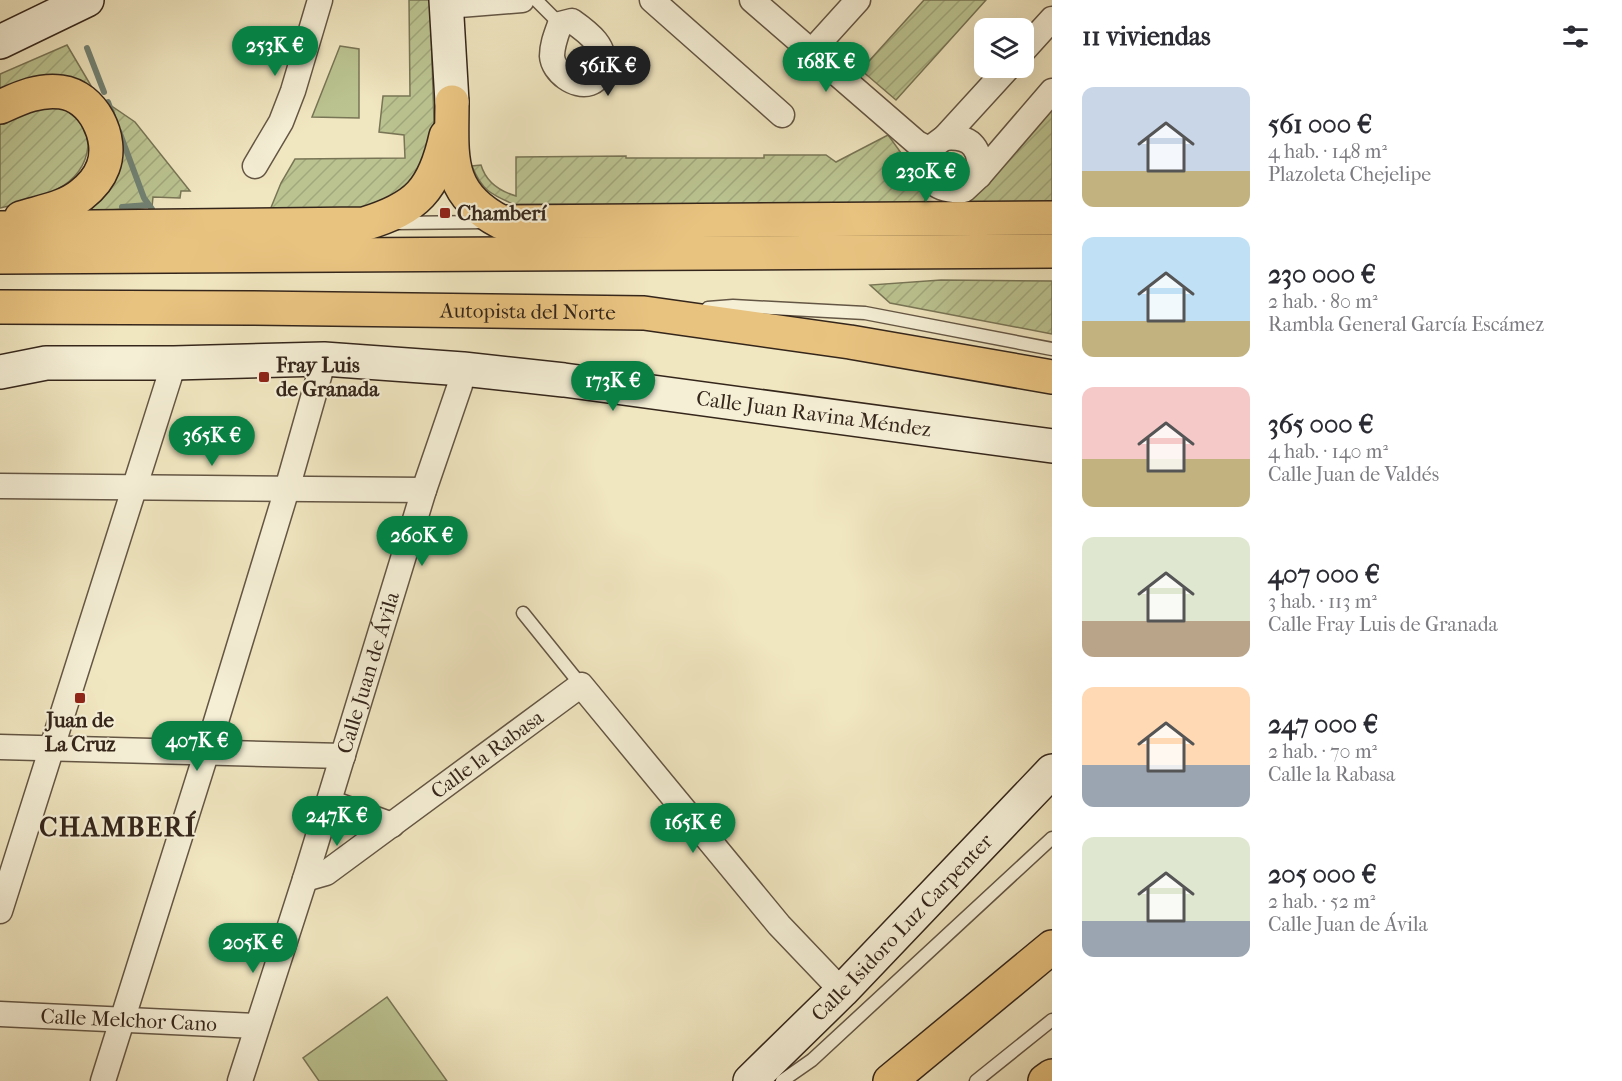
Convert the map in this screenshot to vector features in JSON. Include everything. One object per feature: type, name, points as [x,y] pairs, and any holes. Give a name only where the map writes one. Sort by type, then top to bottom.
[{"type":"highway","points":[[0,107],[43,91],[64,92],[80,99],[93,112],[103,130],[106,150],[104,166],[99,175],[79,197],[56,208],[0,226]]},
{"type":"highway","points":[[452,102],[452,143],[456,178],[465,194],[482,212],[501,222],[1052,218]]},
{"type":"highway","points":[[0,226],[364,224],[387,217],[405,207],[420,196],[429,185],[442,153],[452,102]]},
{"type":"highway","points":[[131,256],[258,226]]},
{"type":"highway","points":[[0,257],[1052,251]]},
{"type":"highway","name":"Autopista del Norte","points":[[8,312],[644,313],[850,342],[1052,377]]},
{"type":"highway","points":[[890,1081],[1052,947]]},
{"type":"highway","points":[[1045,1081],[1052,1076]]},
{"type":"street","points":[[255,166],[281,122],[293,91],[320,0]]},
{"type":"street","points":[[452,102],[446,3],[522,0]]},
{"type":"street","points":[[652,0],[782,115]]},
{"type":"street","points":[[752,0],[917,143],[936,144],[957,137],[974,145],[981,159],[979,176]]},
{"type":"street","points":[[810,52],[858,0]]},
{"type":"street","points":[[0,42],[84,1]]},
{"type":"street","points":[[1034,39],[1052,19]]},
{"type":"street","points":[[999,78],[936,144],[926,166],[932,181],[946,191],[964,190],[979,176],[1052,92]]},
{"type":"street","points":[[103,1081],[207,751],[324,359]]},
{"type":"street","name":"Calle Juan Ravina Méndez","points":[[0,372],[46,363],[174,363],[324,359],[463,369],[576,382],[1052,446]]},
{"type":"street","points":[[0,911],[174,363]]},
{"type":"street","name":"Calle Juan de Ávila","points":[[240,1081],[329,802],[424,490],[460,385],[463,369]]},
{"type":"street","points":[[0,486],[424,490]]},
{"type":"street","points":[[581,685],[779,925],[842,991]]},
{"type":"street","name":"Calle la Rabasa","points":[[305,879],[326,873],[581,685]]},
{"type":"street","points":[[0,747],[343,756]]},
{"type":"street","name":"Calle Isidoro Luz Carpenter","points":[[750,1081],[842,991],[1052,771]]},
{"type":"street","points":[[329,802],[392,825]]},
{"type":"street","name":"Calle Melchor Cano","points":[[0,1014],[257,1026]]},
{"type":"lane","points":[[536,0],[560,24]]},
{"type":"lane","points":[[364,224],[501,222]]},
{"type":"lane","points":[[644,313],[733,306],[865,313],[1052,349]]},
{"type":"lane","points":[[523,613],[581,685]]},
{"type":"lane","points":[[782,1081],[812,1060],[1052,838]]},
{"type":"lane","points":[[976,1081],[1052,1020]]},
{"type":"green space","points":[[409,0],[430,0],[434,121],[431,152],[419,182],[381,208],[270,210],[281,183],[295,159],[405,158],[404,135],[379,132],[383,96],[410,96]]},
{"type":"green space","points":[[924,0],[986,0],[896,100],[861,70]]},
{"type":"green space","points":[[67,45],[97,96],[135,122],[190,191],[181,191],[180,198],[153,197],[152,207],[68,213],[110,117],[0,91],[0,74]]},
{"type":"green space","points":[[340,46],[359,49],[359,118],[312,117]]},
{"type":"green space","points":[[60,107],[80,122],[88,139],[85,161],[78,173],[56,190],[43,196],[0,208],[0,119],[24,110]]},
{"type":"green space","points":[[1052,109],[1052,201],[971,202],[968,199]]},
{"type":"green space","points":[[888,135],[907,161],[915,187],[926,196],[924,206],[513,204],[483,186],[472,166],[481,165],[486,176],[494,185],[516,196],[516,157],[764,158],[764,155],[826,155],[836,162]]},
{"type":"green space","points":[[941,280],[1052,281],[1052,334],[890,303],[870,285]]},
{"type":"green space","points":[[387,997],[447,1081],[319,1081],[303,1058]]},
{"type":"waterway","points":[[87,48],[104,92]]},
{"type":"waterway","points":[[108,102],[113,116]]},
{"type":"waterway","points":[[119,131],[144,198],[152,209]]},
{"type":"waterway","points":[[122,207],[148,205]]},
{"type":"place","name":"Chamberí","points":[[445,213]]},
{"type":"place","name":"Fray Luis de Granada","points":[[264,377]]},
{"type":"place","name":"Juan de La Cruz","points":[[80,698]]},
{"type":"district","name":"CHAMBERÍ","points":[[118,827]]}]
